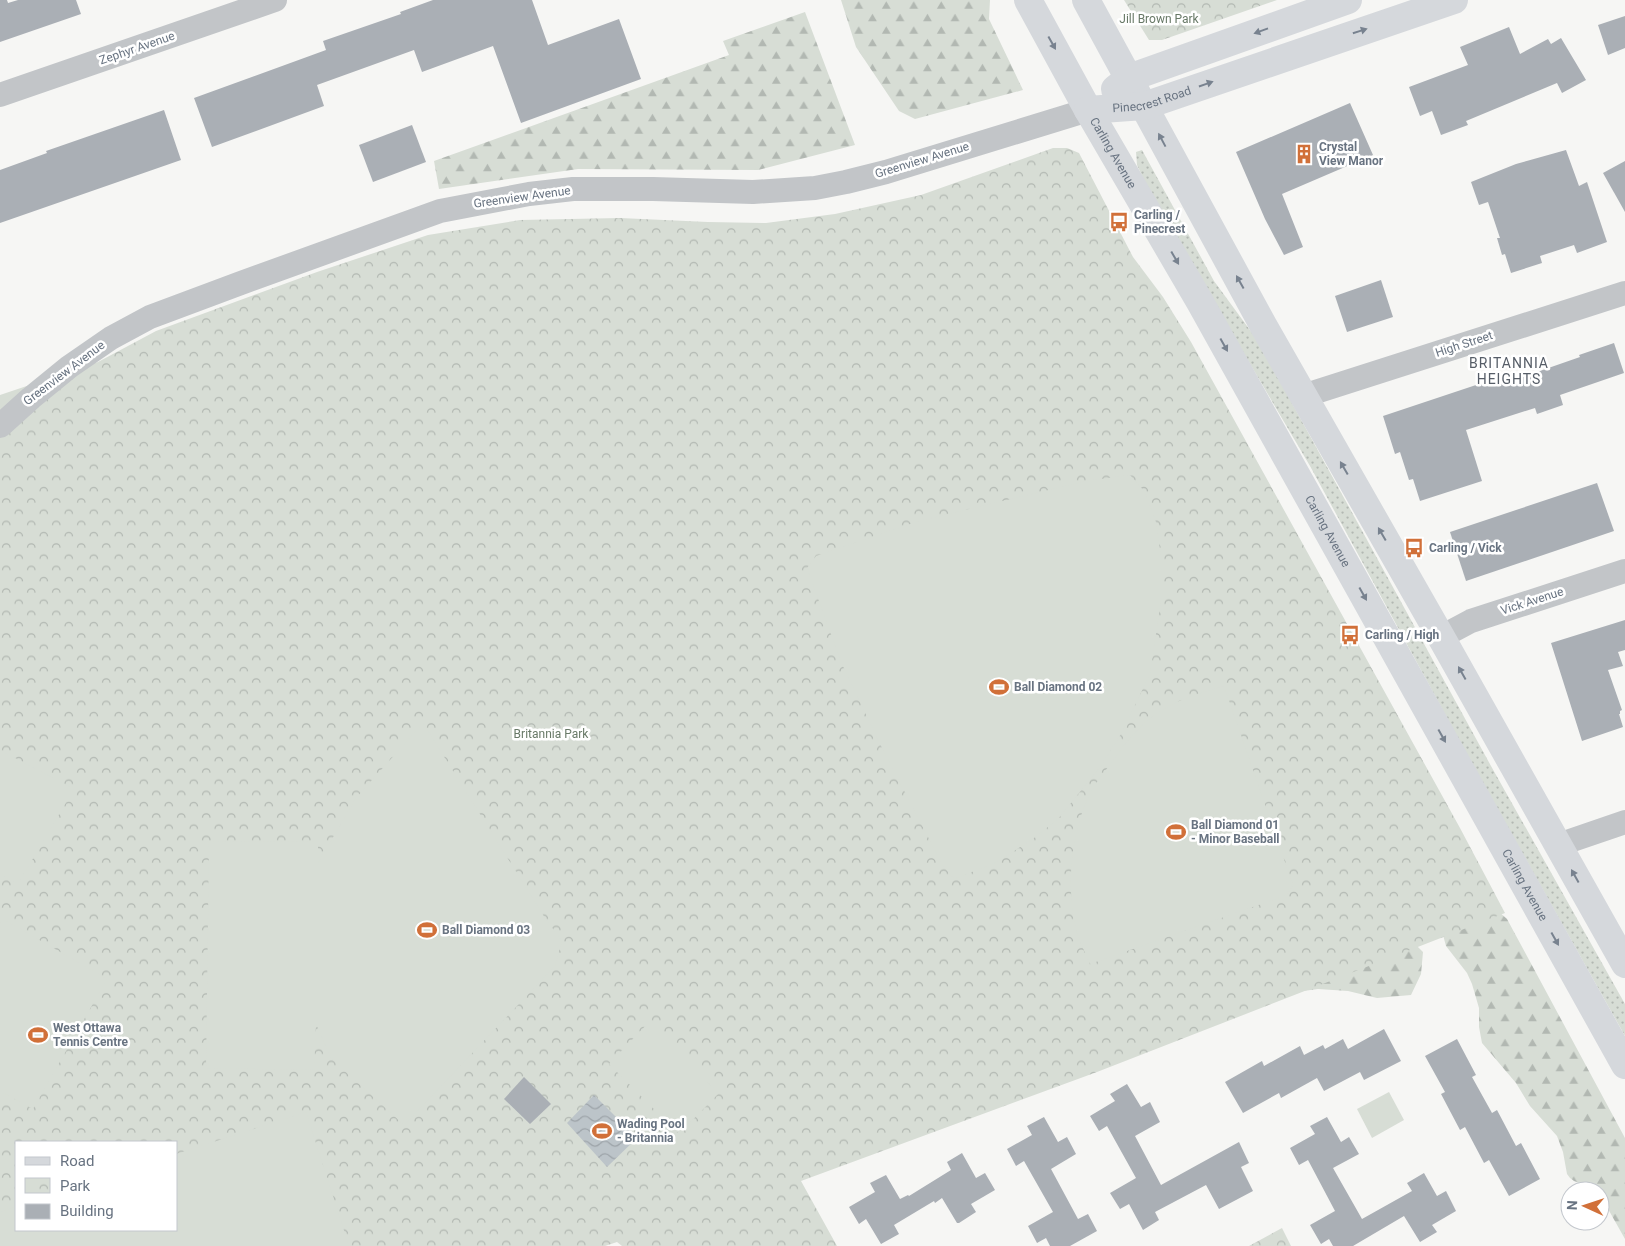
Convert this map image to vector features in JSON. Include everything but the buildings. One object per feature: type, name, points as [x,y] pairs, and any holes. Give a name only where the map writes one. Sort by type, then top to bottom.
[{"type":"main road","name":"Carling Avenue","points":[[1028,0],[1088,110],[1200,302],[1625,1065]]},
{"type":"main road","points":[[1086,0],[1303,396],[1625,964]]},
{"type":"main road","name":"Pinecrest Road","points":[[1088,110],[1128,78],[1348,0]]},
{"type":"main road","name":"Pinecrest Road","points":[[1088,110],[1144,106],[1347,35],[1454,0]]},
{"type":"street","name":"Zephyr Avenue","points":[[0,95],[275,0]]},
{"type":"street","name":"Greenview Avenue","points":[[0,426],[30,398],[69,367],[111,338],[150,318],[241,282],[440,210],[529,194],[573,189],[653,188],[753,192],[815,188],[886,172],[1088,110]]},
{"type":"street","name":"High Street","points":[[1303,396],[1625,293]]},
{"type":"street","name":"Vick Avenue","points":[[1441,637],[1471,621],[1625,571]]},
{"type":"street","points":[[1558,845],[1625,822]]},
{"type":"green space","points":[[841,0],[990,0],[989,19],[1023,90],[915,119],[899,111],[856,47]]},
{"type":"green space","name":"Jill Brown Park","points":[[1124,0],[1277,0],[1162,40],[1149,40]]},
{"type":"green space","points":[[805,12],[855,145],[758,170],[578,169],[439,189],[434,161],[729,55],[723,41]]},
{"type":"green space","name":"Britannia Park","points":[[1053,148],[1067,148],[1079,153],[1133,257],[1163,297],[1191,342],[1460,828],[1505,913],[1097,1072],[801,1181],[837,1246],[622,1246],[617,1242],[605,1246],[0,1246],[0,395],[98,362],[156,331],[317,272],[428,235],[520,220],[620,218],[766,223],[835,214],[921,195]]},
{"type":"green space","points":[[1142,150],[1214,281],[1258,341],[1491,766],[1625,1004],[1625,1036],[1465,751],[1310,466],[1152,197],[1137,165],[1136,152]]},
{"type":"green space","name":"Ball Diamond 02","points":[[1130,475],[1145,492],[1156,522],[1161,557],[1161,601],[1150,674],[1121,734],[1100,767],[1058,819],[1034,838],[997,862],[954,879],[942,864],[879,742],[841,662],[807,568],[816,556],[919,521],[1086,481]]},
{"type":"green space","name":"Ball Diamond 01 - Minor Baseball","points":[[1224,686],[1293,885],[1287,895],[1090,964],[1079,939],[1074,919],[1071,883],[1074,845],[1083,810],[1090,794],[1134,733],[1155,714],[1178,702]]},
{"type":"green space","name":"Ball Diamond 03","points":[[423,723],[545,918],[562,941],[555,966],[404,1125],[331,1058],[316,1024],[314,1070],[206,1068],[209,841],[318,842],[318,863],[356,798]]},
{"type":"green space","points":[[0,750],[74,789],[18,884],[0,874]]},
{"type":"green space","points":[[1489,903],[1507,919],[1625,1138],[1625,1239],[1610,1212],[1610,1181],[1574,1181],[1570,1178],[1567,1174],[1563,1152],[1557,1136],[1530,1106],[1516,1083],[1482,1043],[1479,1027],[1479,1008],[1472,984],[1467,973],[1446,946],[1443,935]]},
{"type":"green space","name":"West Ottawa Tennis Centre","points":[[3,919],[107,979],[33,1109],[0,1091],[0,923]]},
{"type":"green space","points":[[1414,943],[1423,952],[1421,974],[1411,995],[1377,998],[1348,991],[1318,989],[1289,993]]},
{"type":"green space","points":[[648,1023],[719,1093],[679,1134],[609,1064]]},
{"type":"green space","points":[[1389,1092],[1404,1120],[1372,1138],[1357,1109]]},
{"type":"green space","points":[[306,1112],[349,1246],[0,1246],[0,1212],[15,1206],[15,1231],[178,1231],[178,1153]]},
{"type":"green space","points":[[1282,1228],[1291,1246],[1249,1246]]},
{"type":"water","name":"Wading Pool - Britannia","points":[[594,1095],[637,1138],[607,1167],[567,1123]]},
{"type":"place","name":"Crystal View Manor","points":[[1304,154]]},
{"type":"place","name":"Carling / Pinecrest","points":[[1119,222]]},
{"type":"place","name":"Carling / Vick","points":[[1414,548]]},
{"type":"place","name":"Carling / High","points":[[1350,635]]},
{"type":"place","name":"Ball Diamond 02","points":[[999,687]]},
{"type":"place","name":"Ball Diamond 01 - Minor Baseball","points":[[1176,832]]},
{"type":"place","name":"Ball Diamond 03","points":[[427,930]]},
{"type":"place","name":"West Ottawa Tennis Centre","points":[[38,1035]]},
{"type":"place","name":"Wading Pool - Britannia","points":[[602,1131]]},
{"type":"district","name":"BRITANNIA HEIGHTS","points":[[1509,372]]}]
